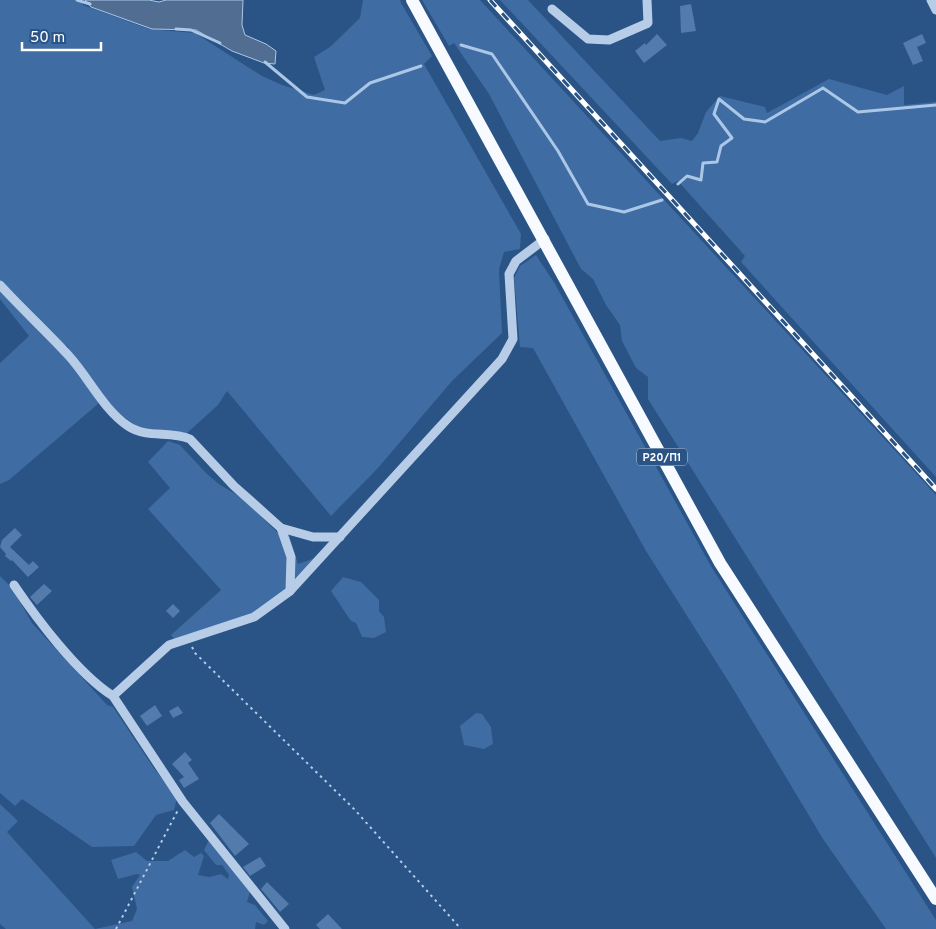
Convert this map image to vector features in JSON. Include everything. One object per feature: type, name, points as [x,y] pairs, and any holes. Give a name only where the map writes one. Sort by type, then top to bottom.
[{"type":"main road","name":"Р20/П1","points":[[412,0],[545,239],[720,563],[936,899]]},
{"type":"street","points":[[552,9],[588,39],[609,40],[648,23],[647,0]]},
{"type":"street","points":[[931,0],[936,10]]},
{"type":"street","points":[[113,696],[170,645],[254,617],[290,591],[502,359],[513,339],[509,274],[516,262],[545,239]]},
{"type":"street","points":[[0,285],[70,357],[105,403],[126,425],[151,435],[183,436],[190,439],[234,486],[281,528],[313,537],[340,537]]},
{"type":"street","points":[[281,528],[291,557],[290,591]]},
{"type":"street","points":[[14,585],[36,618],[98,687],[113,696],[183,802],[284,929]]},
{"type":"path","points":[[188,640],[195,653],[355,810],[462,929]]},
{"type":"path","points":[[116,929],[183,802]]},
{"type":"shaded area","points":[[0,0],[81,0],[83,5],[149,29],[195,33],[262,76],[282,85],[314,95],[325,90],[314,57],[330,47],[360,18],[363,0],[400,0],[432,56],[424,64],[521,234],[520,249],[504,252],[499,269],[502,333],[452,381],[378,468],[331,516],[227,391],[218,405],[186,434],[151,432],[127,419],[115,409],[91,383],[67,345],[61,351],[97,397],[98,404],[9,480],[0,484],[0,363],[29,336],[0,299]]},
{"type":"shaded area","points":[[85,0],[149,0],[159,2],[166,0],[243,0],[242,25],[245,35],[266,44],[276,51],[275,64],[264,63],[232,51],[196,30],[152,29],[91,7]]},
{"type":"shaded area","points":[[422,0],[480,0],[936,495],[936,858],[648,399],[648,377],[636,368],[622,341],[620,325],[606,305],[593,279],[581,269],[489,94],[454,43],[449,46]]},
{"type":"shaded area","points":[[500,0],[528,0],[660,141],[681,138],[692,141],[698,133],[706,112],[720,96],[765,107],[767,113],[829,79],[887,95],[904,86],[904,105],[936,102],[936,477],[741,262],[745,256],[678,181],[672,184]]},
{"type":"shaded area","points":[[536,255],[555,284],[712,568],[936,920],[936,929],[886,929],[823,839],[732,687],[646,551],[533,348],[520,347],[514,278],[520,266]]},
{"type":"shaded area","points":[[168,441],[180,445],[206,473],[220,485],[241,497],[278,533],[289,535],[298,564],[315,558],[282,592],[253,613],[175,640],[171,635],[221,590],[148,509],[170,488],[148,462]]},
{"type":"shaded area","points":[[0,576],[12,588],[32,623],[107,705],[113,707],[153,767],[177,798],[174,810],[156,815],[134,846],[92,847],[22,799],[15,806],[0,793]]},
{"type":"shaded area","points":[[343,577],[361,582],[379,600],[379,611],[384,617],[386,632],[374,638],[362,637],[356,623],[351,621],[331,591]]},
{"type":"shaded area","points":[[476,713],[482,714],[491,727],[493,744],[484,749],[464,745],[460,726]]},
{"type":"shaded area","points":[[0,804],[18,821],[7,832],[95,929],[6,929],[0,924]]},
{"type":"shaded area","points":[[209,840],[250,892],[247,902],[255,905],[268,921],[264,925],[256,922],[255,929],[95,929],[132,921],[137,909],[132,887],[140,875],[137,874],[118,879],[111,860],[136,852],[147,861],[168,861],[185,850],[194,857],[201,853],[204,856],[198,875],[209,877],[221,874],[228,879],[229,875],[222,865],[216,865],[204,850]]},
{"type":"building","points":[[691,4],[696,31],[681,33],[680,6]]},
{"type":"building","points":[[657,34],[667,45],[644,63],[635,51],[645,43],[646,45]]},
{"type":"building","points":[[922,34],[926,43],[917,47],[923,61],[913,65],[903,43]]},
{"type":"building","points":[[15,528],[22,535],[10,547],[29,565],[33,561],[39,567],[28,577],[12,560],[5,556],[6,554],[0,547],[2,540]]},
{"type":"building","points":[[44,584],[52,591],[37,605],[30,597]]},
{"type":"building","points":[[173,604],[180,611],[173,618],[166,611]]},
{"type":"building","points":[[155,705],[162,716],[147,726],[140,716]]},
{"type":"building","points":[[178,706],[183,713],[173,718],[169,711]]},
{"type":"building","points":[[185,752],[192,760],[188,763],[199,779],[184,788],[179,780],[184,777],[172,764]]},
{"type":"building","points":[[219,814],[249,844],[235,856],[210,823]]},
{"type":"building","points":[[260,857],[266,866],[250,876],[243,867]]},
{"type":"building","points":[[267,882],[289,904],[280,912],[261,889]]},
{"type":"building","points":[[328,914],[342,929],[320,929],[316,925]]},
{"type":"waterway","points":[[77,0],[90,4]]},
{"type":"waterway","points":[[176,29],[191,30],[220,43]]},
{"type":"waterway","points":[[461,45],[492,54],[558,151],[588,204],[624,212],[662,200]]},
{"type":"waterway","points":[[265,62],[307,97],[345,103],[370,83],[421,66]]},
{"type":"waterway","points":[[678,184],[687,176],[701,180],[703,163],[717,162],[721,146],[732,138],[714,114],[719,99],[744,119],[765,122],[823,88],[858,112],[936,105]]},
{"type":"railway","points":[[490,0],[936,489]]}]
